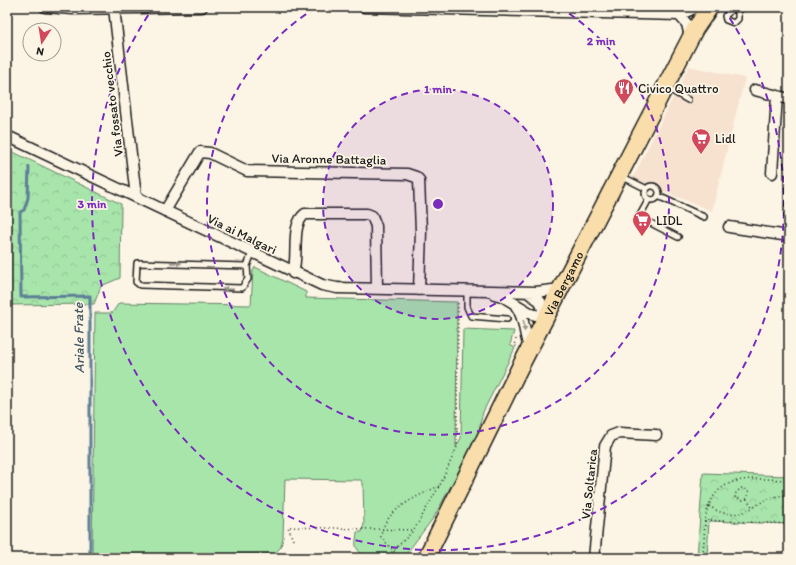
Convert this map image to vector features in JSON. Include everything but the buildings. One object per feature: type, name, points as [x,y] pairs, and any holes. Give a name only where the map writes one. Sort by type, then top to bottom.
[{"type":"main road","name":"Via Bergamo","points":[[692,34],[697,7]]},
{"type":"main road","name":"Via Bergamo","points":[[426,558],[434,539],[530,349],[692,34],[710,7]]},
{"type":"main road","name":"Via Bergamo","points":[[415,558],[434,539]]},
{"type":"street","points":[[45,7],[202,7]]},
{"type":"street","points":[[364,7],[679,15],[697,7]]},
{"type":"street","name":"Via fossato vecchio","points":[[114,8],[136,197]]},
{"type":"street","points":[[679,15],[687,24],[692,34]]},
{"type":"street","points":[[755,90],[789,99]]},
{"type":"street","points":[[772,173],[777,96]]},
{"type":"street","name":"Via ai Malgari","points":[[7,136],[293,273],[329,287],[527,292],[545,292],[561,289]]},
{"type":"street","name":"Via Aronne Battaglia","points":[[165,211],[200,152],[210,153],[247,171],[407,174],[416,176],[419,180],[421,231],[419,290]]},
{"type":"street","points":[[293,273],[296,260],[296,225],[299,219],[305,214],[366,214],[372,216],[376,226],[376,288]]},
{"type":"street","points":[[730,226],[789,236]]},
{"type":"street","name":"Via ai Malgari","points":[[481,291],[502,296],[532,314],[546,318]]},
{"type":"street","points":[[527,292],[540,301],[546,318]]},
{"type":"street","points":[[515,304],[524,321],[525,338],[530,349]]},
{"type":"street","name":"Via Soltarica","points":[[594,558],[605,446],[611,436],[619,433],[656,435]]},
{"type":"lane","points":[[734,7],[725,16],[726,20],[734,23],[738,19],[738,7]]},
{"type":"lane","points":[[666,87],[688,100]]},
{"type":"lane","points":[[620,176],[647,189],[651,187],[655,188],[658,196],[704,217]]},
{"type":"lane","points":[[647,189],[645,194],[649,199],[654,200],[658,196]]},
{"type":"lane","points":[[649,199],[639,217],[678,237]]},
{"type":"lane","points":[[247,266],[137,263],[136,282],[140,285],[242,288],[248,279],[247,266],[252,253]]},
{"type":"lane","points":[[467,291],[467,307],[471,316],[507,319]]},
{"type":"path","points":[[386,558],[414,530],[440,485],[457,447],[458,299]]},
{"type":"path","points":[[703,558],[705,520],[714,496],[722,488],[741,479],[789,480]]},
{"type":"path","points":[[400,558],[381,536],[382,526],[398,508],[440,485]]},
{"type":"path","points":[[747,499],[743,500],[735,496],[738,490],[741,488],[746,488],[749,492],[747,499],[752,508]]},
{"type":"path","points":[[709,506],[724,513],[734,514],[747,512],[767,498],[778,494],[789,496]]},
{"type":"path","points":[[705,520],[789,524]]},
{"type":"path","points":[[293,540],[288,527],[414,530]]},
{"type":"shaded area","points":[[689,66],[745,78],[712,211],[632,179]]},
{"type":"green space","points":[[7,149],[121,204],[120,278],[101,286],[94,304],[7,305]]},
{"type":"green space","points":[[255,267],[306,292],[306,298],[457,302],[456,447],[461,438],[463,329],[514,331],[510,345],[515,348],[483,412],[477,438],[434,517],[403,558],[370,557],[364,555],[356,546],[357,532],[362,532],[364,524],[363,483],[361,480],[285,479],[283,537],[281,547],[274,554],[92,555],[95,313],[112,313],[119,303],[251,305],[253,271]]},
{"type":"green space","points":[[703,473],[789,476],[789,524],[709,521],[707,558],[697,558]]},
{"type":"waterway","name":"Ariale Frate","points":[[29,167],[28,198],[24,210],[20,212],[21,297],[90,296],[90,558]]},
{"type":"place","name":"Civico Quattro","points":[[624,105]]},
{"type":"place","name":"Lidl","points":[[701,155]]},
{"type":"place","name":"LIDL","points":[[642,237]]}]
